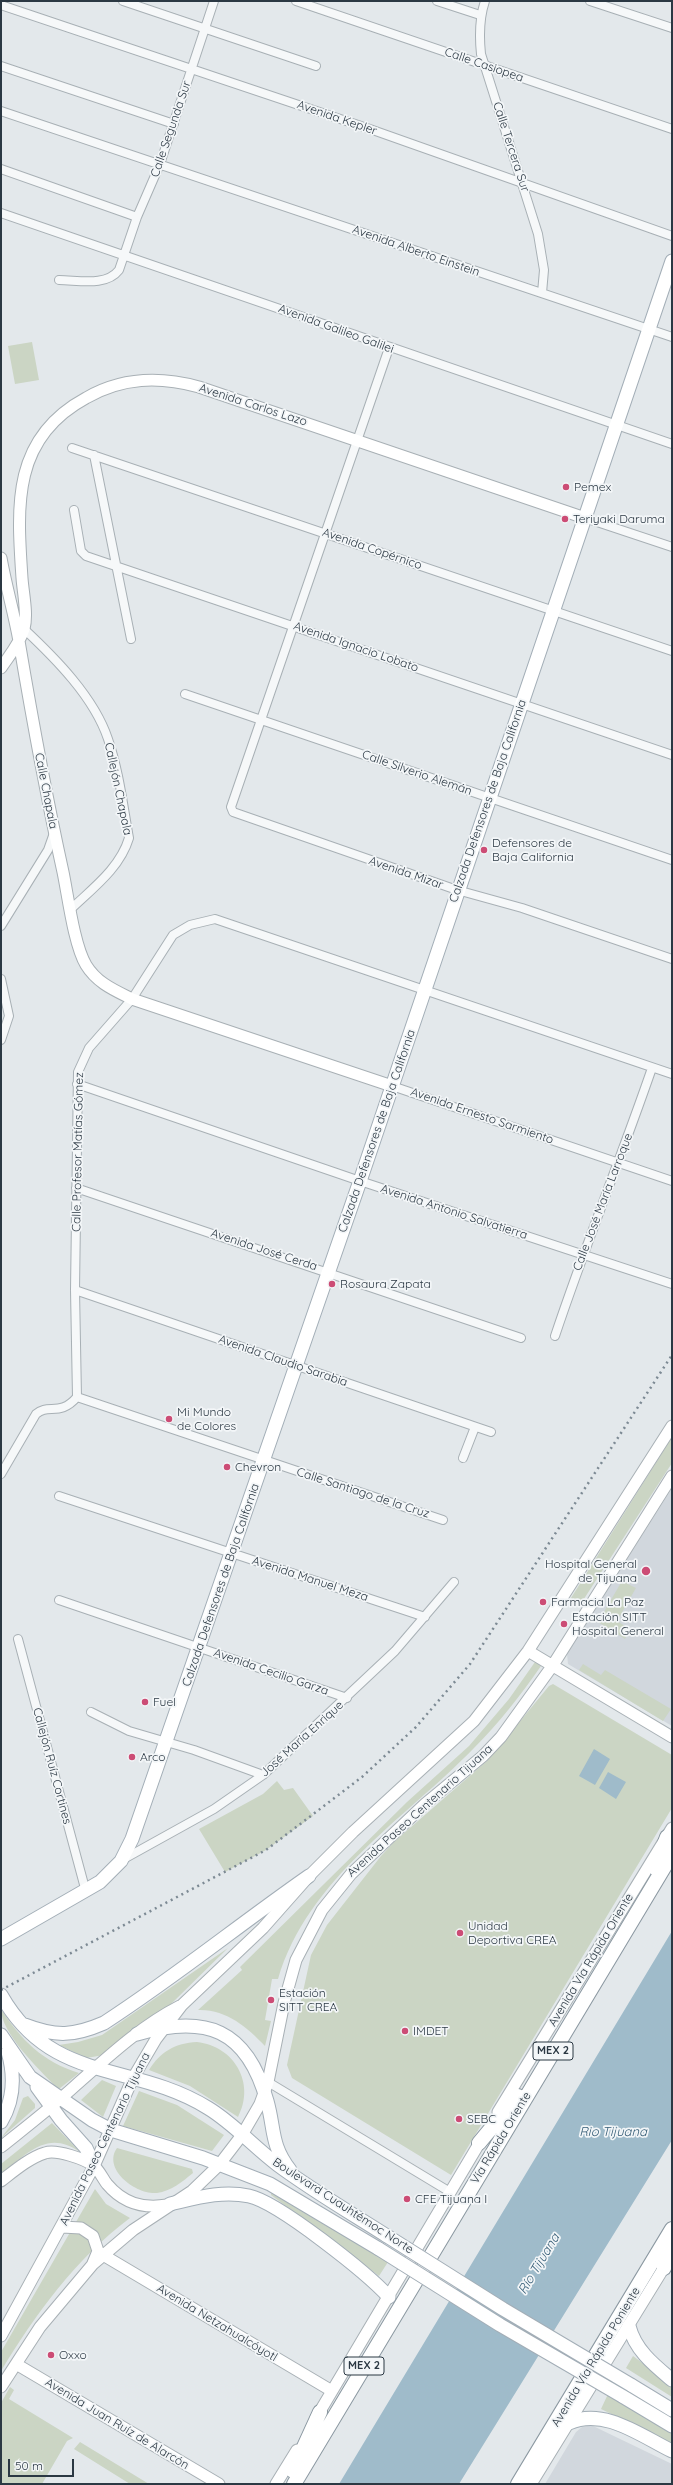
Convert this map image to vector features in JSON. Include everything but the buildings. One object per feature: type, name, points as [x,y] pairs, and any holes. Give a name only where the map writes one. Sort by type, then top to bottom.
[{"type":"highway","points":[[640,1906],[669,1832]]},
{"type":"highway","name":"Vía Rápida Oriente","points":[[294,2484],[672,1854]]},
{"type":"highway","points":[[480,2143],[541,2071]]},
{"type":"highway","name":"Avenida Vía Rápida Poniente","points":[[518,2484],[672,2229]]},
{"type":"highway","points":[[664,2268],[672,2248]]},
{"type":"highway","points":[[288,2484],[320,2412]]},
{"type":"main road","name":"Calzada Defensores de Baja California","points":[[1,1939],[86,1892],[110,1874],[121,1861],[132,1839],[167,1743],[360,1181],[457,890],[672,261]]},
{"type":"main road","name":"Avenida Carlos Lazo","points":[[1,668],[19,640],[24,629],[18,520],[25,470],[38,441],[56,418],[76,403],[117,384],[160,379],[199,387],[358,439],[585,518]]},
{"type":"main road","name":"Calle Chapala","points":[[1,558],[19,640],[31,720],[54,833],[71,909],[86,964],[102,984],[132,999]]},
{"type":"main road","name":"Avenida Ernesto Sarmiento","points":[[132,999],[392,1086]]},
{"type":"main road","name":"Avenida Paseo Centenario Tijuana","points":[[1,2336],[62,2227],[94,2166],[133,2078],[165,2028],[182,2005],[264,1928],[309,1876],[353,1832],[474,1721],[528,1651],[672,1426]]},
{"type":"main road","name":"Avenida Paseo Centenario Tijuana","points":[[1,2387],[40,2328],[93,2264],[133,2230],[170,2204],[192,2191],[219,2165],[242,2135],[266,2088],[284,2003],[296,1960],[322,1910],[351,1874],[426,1804],[483,1756],[516,1717],[553,1665],[672,1476]]},
{"type":"main road","points":[[528,1651],[672,1736]]},
{"type":"main road","name":"Avenida Vía Rápida Oriente","points":[[276,2484],[422,2243],[450,2192],[669,1832]]},
{"type":"main road","points":[[19,2023],[44,2033],[60,2035],[79,2033],[104,2023],[206,1952],[261,1909],[309,1876]]},
{"type":"main road","name":"Boulevard Cuauhtémoc Norte","points":[[1,1995],[19,2023],[48,2048],[70,2060],[94,2069],[166,2086],[189,2097],[227,2122],[299,2180],[503,2309],[672,2410]]},
{"type":"main road","points":[[1,2147],[56,2103],[94,2069],[137,2034],[182,2005]]},
{"type":"main road","points":[[137,2034],[165,2028],[197,2025],[225,2034],[247,2058],[266,2088],[276,2146],[299,2180]]},
{"type":"main road","points":[[4,2040],[30,2077],[56,2103],[86,2148],[94,2166],[110,2186],[124,2199],[141,2207],[170,2204],[216,2194],[245,2195],[261,2200],[330,2247],[372,2279],[389,2297]]},
{"type":"main road","points":[[1,2122],[9,2106],[12,2086],[12,2066],[4,2040]]},
{"type":"main road","name":"Boulevard Cuauhtémoc Norte","points":[[56,2103],[111,2130],[219,2165],[270,2184],[379,2249],[500,2325],[672,2426]]},
{"type":"main road","points":[[1,2181],[46,2153],[62,2153],[94,2166]]},
{"type":"main road","points":[[62,2227],[81,2228],[93,2236],[98,2251],[93,2264]]},
{"type":"main road","name":"Avenida Vía Rápida Poniente","points":[[531,2484],[672,2254]]},
{"type":"main road","name":"Avenida Netzahualcóyotl","points":[[103,2255],[332,2392]]},
{"type":"main road","points":[[629,2326],[645,2356],[672,2380]]},
{"type":"main road","name":"Avenida Juan Ruíz de Alarcón","points":[[16,2364],[218,2484]]},
{"type":"main road","points":[[569,2423],[584,2417],[604,2419],[672,2451]]},
{"type":"street","points":[[124,1],[316,66]]},
{"type":"street","name":"Calle Segunda Sur","points":[[59,280],[110,279],[119,270],[137,218],[160,164],[206,29],[214,1]]},
{"type":"street","name":"Calle Casiopea","points":[[296,1],[672,129]]},
{"type":"street","points":[[437,1],[480,15]]},
{"type":"street","name":"Calle Tercera Sur","points":[[485,1],[480,15],[479,36],[486,66],[542,249],[544,270],[542,293]]},
{"type":"street","points":[[590,1],[672,28]]},
{"type":"street","name":"Avenida Kepler","points":[[1,5],[192,69],[672,236]]},
{"type":"street","points":[[1,66],[174,124]]},
{"type":"street","name":"Avenida Alberto Einstein","points":[[1,111],[672,337]]},
{"type":"street","points":[[1,169],[137,218]]},
{"type":"street","name":"Avenida Galileo Galilei","points":[[1,213],[389,348],[672,444]]},
{"type":"street","points":[[261,720],[389,348]]},
{"type":"street","name":"Avenida Copérnico","points":[[72,448],[672,651]]},
{"type":"street","points":[[94,455],[131,639]]},
{"type":"street","name":"Avenida Ignacio Lobato","points":[[74,510],[83,554],[116,567],[522,703],[672,755]]},
{"type":"street","name":"Avenida Carlos Lazo","points":[[585,518],[672,548]]},
{"type":"street","name":"Callejón Chapala","points":[[24,629],[58,661],[88,702],[108,738],[129,838],[126,849],[117,863],[71,909]]},
{"type":"street","name":"Calle Silverio Alemán","points":[[184,694],[672,860]]},
{"type":"street","name":"Avenida Mizar","points":[[261,720],[231,807],[232,812],[457,890],[522,908],[672,959]]},
{"type":"street","points":[[1,926],[48,850],[54,833]]},
{"type":"street","name":"Calle Profesor Matías Gómez","points":[[77,1397],[75,1290],[78,1072],[89,1048],[132,999],[174,935],[190,925],[215,919],[424,990]]},
{"type":"street","points":[[1,979],[9,1016],[1,1040]]},
{"type":"street","points":[[424,990],[672,1074]]},
{"type":"street","name":"Calle José María Larroque","points":[[555,1336],[582,1254],[619,1162],[652,1068]]},
{"type":"street","name":"Avenida Antonio Salvatierra","points":[[77,1084],[360,1181],[672,1284]]},
{"type":"street","name":"Avenida Ernesto Sarmiento","points":[[392,1086],[672,1181]]},
{"type":"street","name":"Avenida José Cerda","points":[[76,1188],[520,1338]]},
{"type":"street","name":"Avenida Claudio Sarabia","points":[[75,1290],[491,1432]]},
{"type":"street","points":[[1,1474],[36,1414],[40,1410],[64,1408],[77,1397]]},
{"type":"street","name":"Calle Santiago de la Cruz","points":[[77,1397],[443,1520]]},
{"type":"street","points":[[463,1458],[475,1427]]},
{"type":"street","name":"Avenida Manuel Meza","points":[[59,1496],[425,1617]]},
{"type":"street","name":"José María Enrique","points":[[121,1861],[214,1809],[264,1775],[395,1651],[454,1582]]},
{"type":"street","name":"Avenida Cecilio Garza","points":[[59,1600],[347,1698]]},
{"type":"street","name":"Callejón Ruíz Cortines","points":[[18,1639],[86,1892]]},
{"type":"street","points":[[91,1712],[129,1731],[194,1750],[264,1775]]},
{"type":"street","points":[[266,2088],[296,2096],[450,2192]]},
{"type":"shaded area","name":"Hospital General de Tijuana","points":[[672,1488],[672,1726],[568,1664],[567,1654]]},
{"type":"shaded area","points":[[591,2425],[672,2464],[672,2484],[545,2484],[576,2432],[582,2427]]},
{"type":"green space","points":[[32,342],[39,380],[15,384],[8,346]]},
{"type":"green space","points":[[672,1437],[672,1463],[580,1605],[571,1598]]},
{"type":"green space","points":[[622,1581],[636,1588],[617,1621],[630,1629],[625,1639],[598,1622]]},
{"type":"green space","points":[[535,1662],[541,1666],[518,1698],[492,1729],[447,1774],[361,1853],[311,1910],[292,1943],[278,1979],[272,1979],[265,2020],[271,2021],[265,2046],[251,2032],[235,2020],[208,2010],[198,2010],[242,1970],[240,1967],[407,1802],[469,1746],[509,1699]]},
{"type":"green space","points":[[583,1664],[601,1675],[605,1670],[671,1709],[663,1721],[579,1670]]},
{"type":"green space","name":"Unidad Deportiva CREA","points":[[553,1684],[672,1755],[672,1808],[451,2175],[292,2078],[287,2065],[311,1955],[327,1925],[381,1856],[395,1841],[488,1760],[549,1686]]},
{"type":"green space","points":[[277,1781],[284,1790],[293,1788],[313,1816],[266,1850],[225,1872],[199,1829],[263,1794]]},
{"type":"green space","points":[[228,1948],[171,2004],[104,2055],[86,2058],[59,2045],[78,2042],[102,2035]]},
{"type":"green space","points":[[1,2009],[17,2031],[34,2048],[54,2063],[79,2073],[59,2089],[54,2085],[30,2060],[7,2029]]},
{"type":"green space","points":[[197,2042],[210,2045],[222,2051],[238,2068],[243,2079],[244,2092],[243,2104],[238,2117],[190,2086],[149,2070],[163,2053],[182,2044]]},
{"type":"green space","points":[[102,2080],[116,2086],[103,2117],[81,2100]]},
{"type":"green space","points":[[139,2091],[177,2105],[224,2135],[212,2151],[123,2126]]},
{"type":"green space","points":[[28,2096],[35,2104],[35,2108],[1,2138],[15,2120],[23,2098]]},
{"type":"green space","points":[[52,2123],[80,2152],[58,2143],[48,2144],[29,2152],[1,2173],[1,2164]]},
{"type":"green space","points":[[117,2148],[192,2169],[193,2173],[176,2186],[162,2192],[149,2193],[131,2185],[118,2172],[114,2164],[114,2156]]},
{"type":"green space","points":[[95,2189],[106,2204],[130,2218],[110,2234],[74,2269],[28,2329],[1,2371],[1,2352]]},
{"type":"green space","points":[[271,2193],[388,2262],[379,2276],[271,2195]]},
{"type":"green space","points":[[633,2356],[672,2385],[672,2397],[626,2368]]},
{"type":"green space","points":[[10,2387],[14,2390],[9,2399],[73,2438],[67,2441],[42,2484],[1,2484],[1,2403]]},
{"type":"green space","points":[[608,2394],[672,2432],[672,2443],[601,2409]]},
{"type":"green space","points":[[80,2442],[149,2484],[130,2484],[74,2449]]},
{"type":"water","points":[[594,1749],[610,1759],[595,1785],[579,1776]]},
{"type":"water","points":[[608,1772],[626,1782],[616,1799],[599,1788]]},
{"type":"water","name":"Rio Tijuana","points":[[672,1931],[672,2140],[459,2484],[339,2484]]},
{"type":"railway","points":[[1,1990],[266,1850],[362,1777],[416,1727],[470,1664],[672,1355]]},
{"type":"place","name":"Pemex","points":[[566,487]]},
{"type":"place","name":"Teriyaki Daruma","points":[[565,519]]},
{"type":"place","name":"Defensores de Baja California","points":[[484,850]]},
{"type":"place","name":"Rosaura Zapata","points":[[332,1284]]},
{"type":"place","name":"Mi Mundo de Colores","points":[[169,1419]]},
{"type":"place","name":"Chevron","points":[[227,1467]]},
{"type":"place","name":"Hospital General de Tijuana","points":[[646,1571]]},
{"type":"place","name":"Farmacia La Paz","points":[[543,1602]]},
{"type":"place","name":"Estación SITT Hospital General","points":[[564,1624]]},
{"type":"place","name":"Fuel","points":[[145,1702]]},
{"type":"place","name":"Arco","points":[[132,1757]]},
{"type":"place","name":"Unidad Deportiva CREA","points":[[460,1933]]},
{"type":"place","name":"Estación SITT CREA","points":[[271,2000]]},
{"type":"place","name":"IMDET","points":[[405,2031]]},
{"type":"place","name":"SEBC","points":[[459,2119]]},
{"type":"place","name":"CFE Tijuana I","points":[[407,2199]]},
{"type":"place","name":"Oxxo","points":[[51,2355]]},
{"type":"water label","name":"Río Tijuana","points":[[539,2264]]}]
